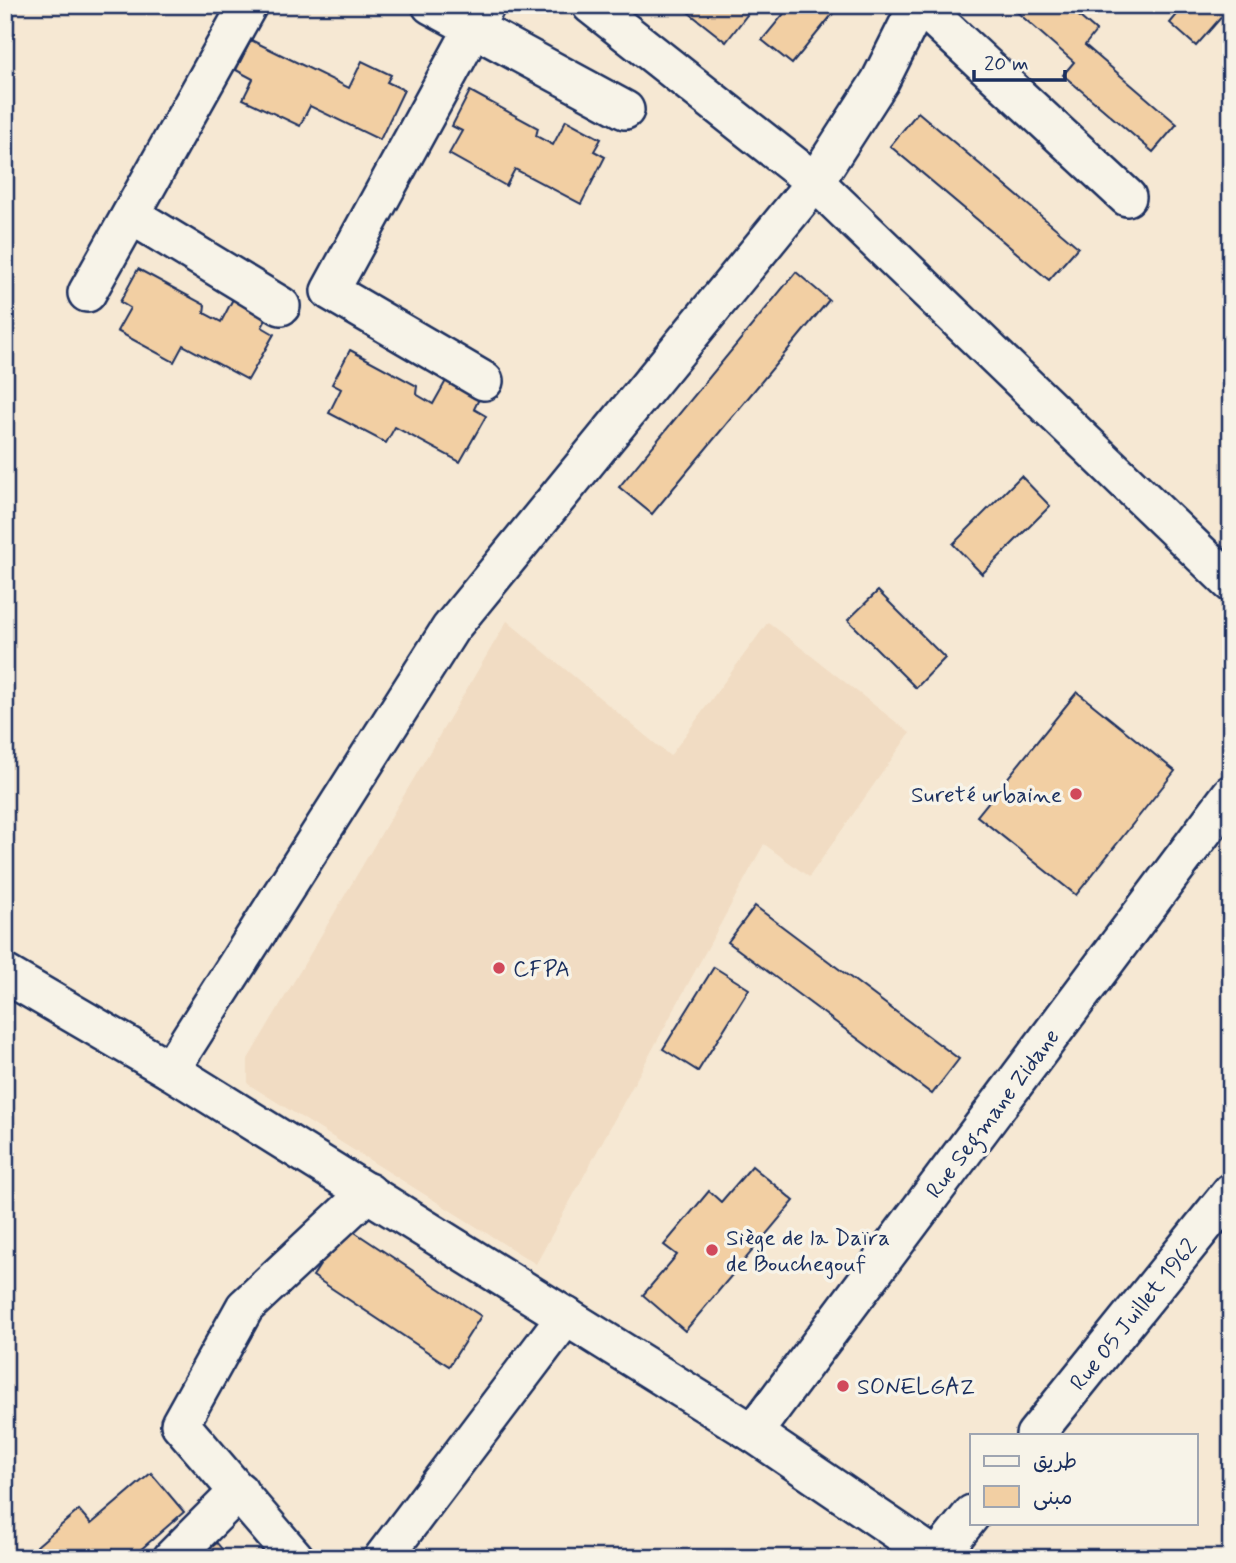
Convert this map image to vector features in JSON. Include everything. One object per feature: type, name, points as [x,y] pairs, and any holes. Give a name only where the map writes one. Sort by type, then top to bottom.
[{"type":"street","points":[[87,293],[248,5]]},
{"type":"street","points":[[431,5],[480,18],[625,110]]},
{"type":"street","points":[[591,5],[815,183],[1231,583]]},
{"type":"street","points":[[170,1070],[450,629],[815,183],[880,81],[919,5],[1127,197]]},
{"type":"street","points":[[480,18],[330,291],[484,381]]},
{"type":"street","points":[[131,215],[281,306]]},
{"type":"street","name":"Rue Segmane Zidane","points":[[753,1433],[1231,794]]},
{"type":"street","points":[[5,974],[170,1070],[753,1433],[937,1558],[970,1517]]},
{"type":"street","points":[[295,1558],[180,1424],[245,1307],[368,1192]]},
{"type":"street","name":"Rue 05 Juillet 1962","points":[[1036,1434],[1231,1192]]},
{"type":"street","points":[[383,1558],[566,1316]]},
{"type":"street","points":[[172,1558],[239,1491]]},
{"type":"shaded area","name":"CFPA","points":[[507,621],[670,756],[768,622],[910,733],[809,877],[764,844],[536,1264],[248,1084],[248,1059]]},
{"type":"building","points":[[679,5],[742,5],[750,11],[726,42]]},
{"type":"building","points":[[791,5],[840,5],[792,64],[762,40]]},
{"type":"building","points":[[1009,5],[1066,5],[1096,31],[1085,45],[1177,124],[1153,152],[1063,75],[1074,62]]},
{"type":"building","points":[[1185,5],[1231,6],[1196,46],[1170,23]]},
{"type":"building","points":[[251,40],[349,88],[362,61],[391,75],[387,82],[404,90],[380,140],[310,106],[300,126],[243,99],[253,79],[236,70]]},
{"type":"building","points":[[470,91],[538,128],[536,136],[553,145],[566,120],[601,139],[594,151],[605,157],[581,204],[515,169],[506,186],[449,154],[462,131],[452,126]]},
{"type":"building","points":[[918,112],[1078,247],[1049,280],[890,146]]},
{"type":"building","points":[[138,269],[205,305],[204,313],[221,322],[234,297],[268,316],[262,327],[274,334],[248,380],[183,345],[174,362],[117,331],[130,308],[120,302]]},
{"type":"building","points":[[796,272],[829,300],[652,514],[619,487]]},
{"type":"building","points":[[350,350],[417,386],[416,394],[433,404],[447,379],[480,397],[474,409],[486,416],[460,462],[395,427],[386,443],[329,413],[341,389],[332,384]]},
{"type":"building","points":[[1021,476],[1050,506],[982,574],[953,544]]},
{"type":"building","points":[[878,591],[945,658],[916,688],[848,620]]},
{"type":"building","name":"Sureté urbaine","points":[[1077,692],[1175,771],[1076,895],[977,816]]},
{"type":"building","points":[[755,906],[959,1059],[932,1094],[728,942]]},
{"type":"building","points":[[714,967],[749,989],[698,1071],[663,1049]]},
{"type":"building","name":"Siège de la Daïra de Bouchegouf","points":[[752,1166],[794,1201],[685,1331],[643,1295],[677,1255],[664,1245],[709,1191],[721,1202]]},
{"type":"building","points":[[353,1231],[481,1316],[449,1366],[313,1276],[335,1242]]},
{"type":"building","points":[[151,1473],[184,1512],[131,1558],[118,1558],[112,1550],[102,1558],[23,1558],[79,1510],[91,1524]]},
{"type":"building","points":[[217,1543],[229,1558],[198,1558]]},
{"type":"place","name":"Sureté urbaine","points":[[1076,794]]},
{"type":"place","name":"CFPA","points":[[499,968]]},
{"type":"place","name":"Siège de la Daïra de Bouchegouf","points":[[712,1250]]},
{"type":"place","name":"SONELGAZ","points":[[843,1386]]}]
